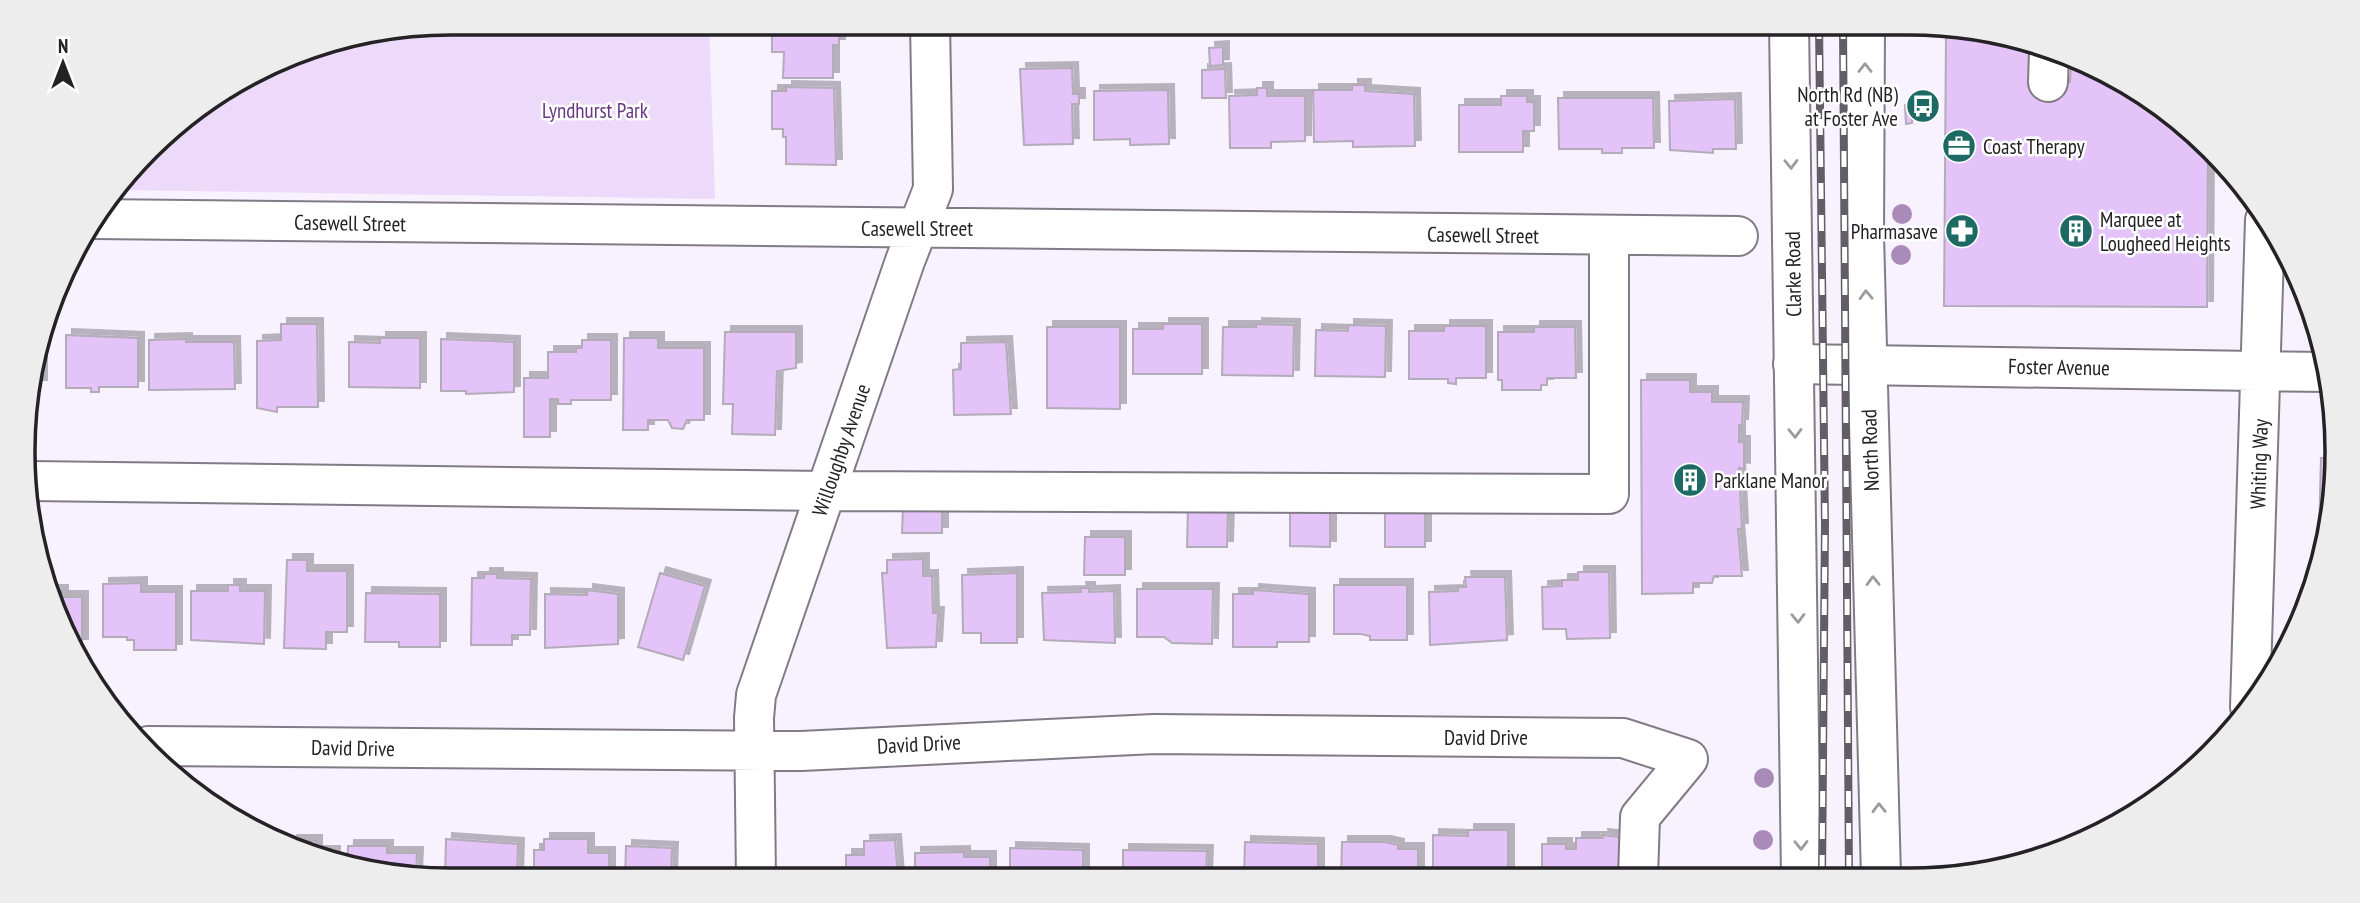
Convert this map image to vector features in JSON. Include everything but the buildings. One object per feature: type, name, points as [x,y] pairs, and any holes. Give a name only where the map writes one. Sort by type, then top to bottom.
[{"type":"street","name":"Willoughby Avenue","points":[[756,868],[757,695],[905,261],[933,189],[930,35]]},
{"type":"street","name":"Clarke Road","points":[[1789,35],[1801,868]]},
{"type":"street","name":"North Road","points":[[1865,35],[1864,235],[1881,868]]},
{"type":"street","name":"Casewell Street","points":[[106,219],[1738,236]]},
{"type":"street","points":[[36,481],[828,491],[1609,494],[1609,236]]},
{"type":"street","name":"Whiting Way","points":[[2251,689],[2265,236]]},
{"type":"street","name":"Foster Avenue","points":[[1793,364],[2317,372]]},
{"type":"street","name":"David Drive","points":[[157,746],[755,751],[1083,735],[1623,738],[1688,759],[1640,817],[1638,868]]},
{"type":"green space","name":"Lyndhurst Park","points":[[709,35],[715,199],[127,190],[177,138],[220,105],[267,78],[344,49],[424,36]]},
{"type":"railway","points":[[1819,35],[1825,525],[1822,868]]},
{"type":"railway","points":[[1843,35],[1849,868]]},
{"type":"place","name":"North Rd (NB) at Foster Ave","points":[[1923,106]]},
{"type":"place","name":"Coast Therapy","points":[[1959,146]]},
{"type":"place","name":"Pharmasave","points":[[1962,231]]},
{"type":"place","name":"Marquee at Lougheed Heights","points":[[2076,231]]},
{"type":"place","name":"Parklane Manor","points":[[1690,480]]}]
